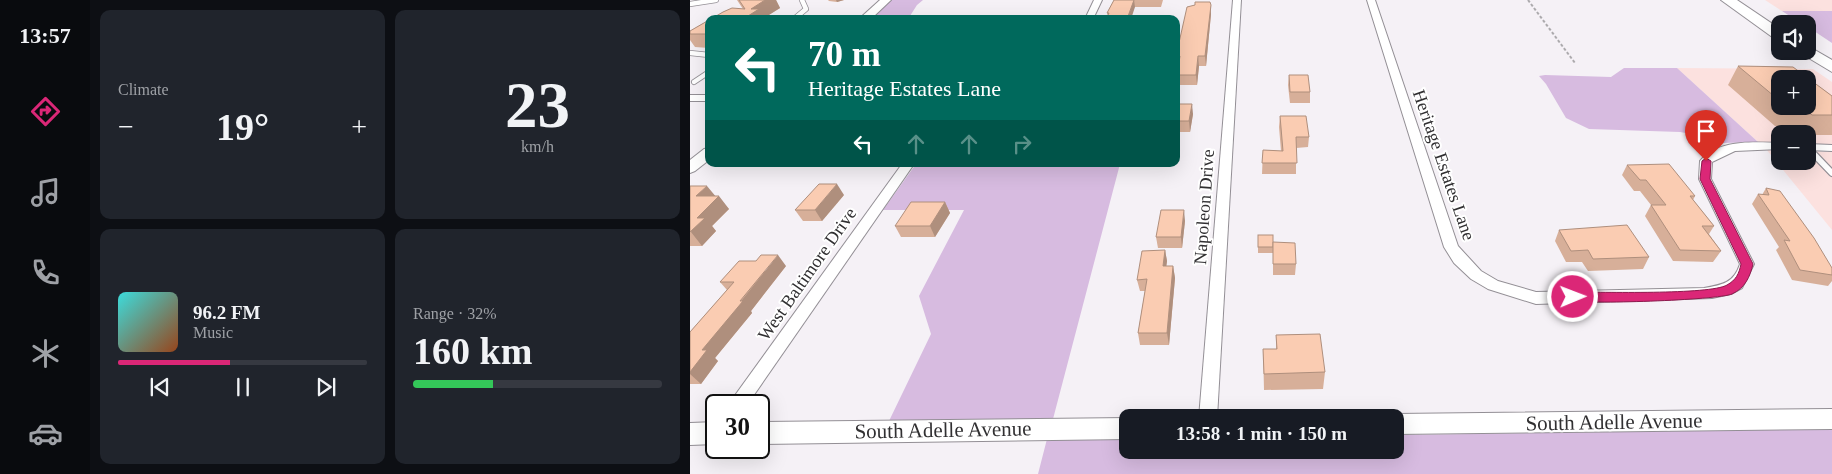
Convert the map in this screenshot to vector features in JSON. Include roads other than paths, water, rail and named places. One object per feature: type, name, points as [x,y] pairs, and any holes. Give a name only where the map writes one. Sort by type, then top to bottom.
[{"type":"highway","points":[[1728,0],[1771,30]]},
{"type":"highway","points":[[1743,0],[1771,19]]},
{"type":"highway","points":[[1816,56],[1832,67]]},
{"type":"street","points":[[869,15],[886,0]]},
{"type":"street","points":[[1091,15],[1098,0]]},
{"type":"street","name":"Napoleon Drive","points":[[1209,409],[1237,0]]},
{"type":"street","name":"Heritage Estates Lane","points":[[1371,0],[1389,61],[1451,247],[1459,259],[1476,275],[1493,285],[1536,298],[1704,294],[1729,290],[1744,277],[1747,264],[1705,179],[1706,161],[1718,152],[1731,148],[1751,145],[1771,146]]},
{"type":"street","points":[[690,98],[705,98]]},
{"type":"street","points":[[1816,148],[1832,148]]},
{"type":"street","points":[[690,168],[705,155]]},
{"type":"street","name":"West Baltimore Drive","points":[[745,394],[906,167]]},
{"type":"street","name":"South Adelle Avenue","points":[[1404,424],[1832,419]]},
{"type":"street","name":"South Adelle Avenue","points":[[770,433],[1119,428]]},
{"type":"street","points":[[690,434],[705,433]]},
{"type":"lane","points":[[690,4],[716,0]]},
{"type":"lane","points":[[799,15],[806,9],[802,0]]},
{"type":"lane","points":[[690,53],[705,55]]},
{"type":"lane","points":[[694,82],[705,75]]},
{"type":"lane","points":[[1816,156],[1832,173]]}]
